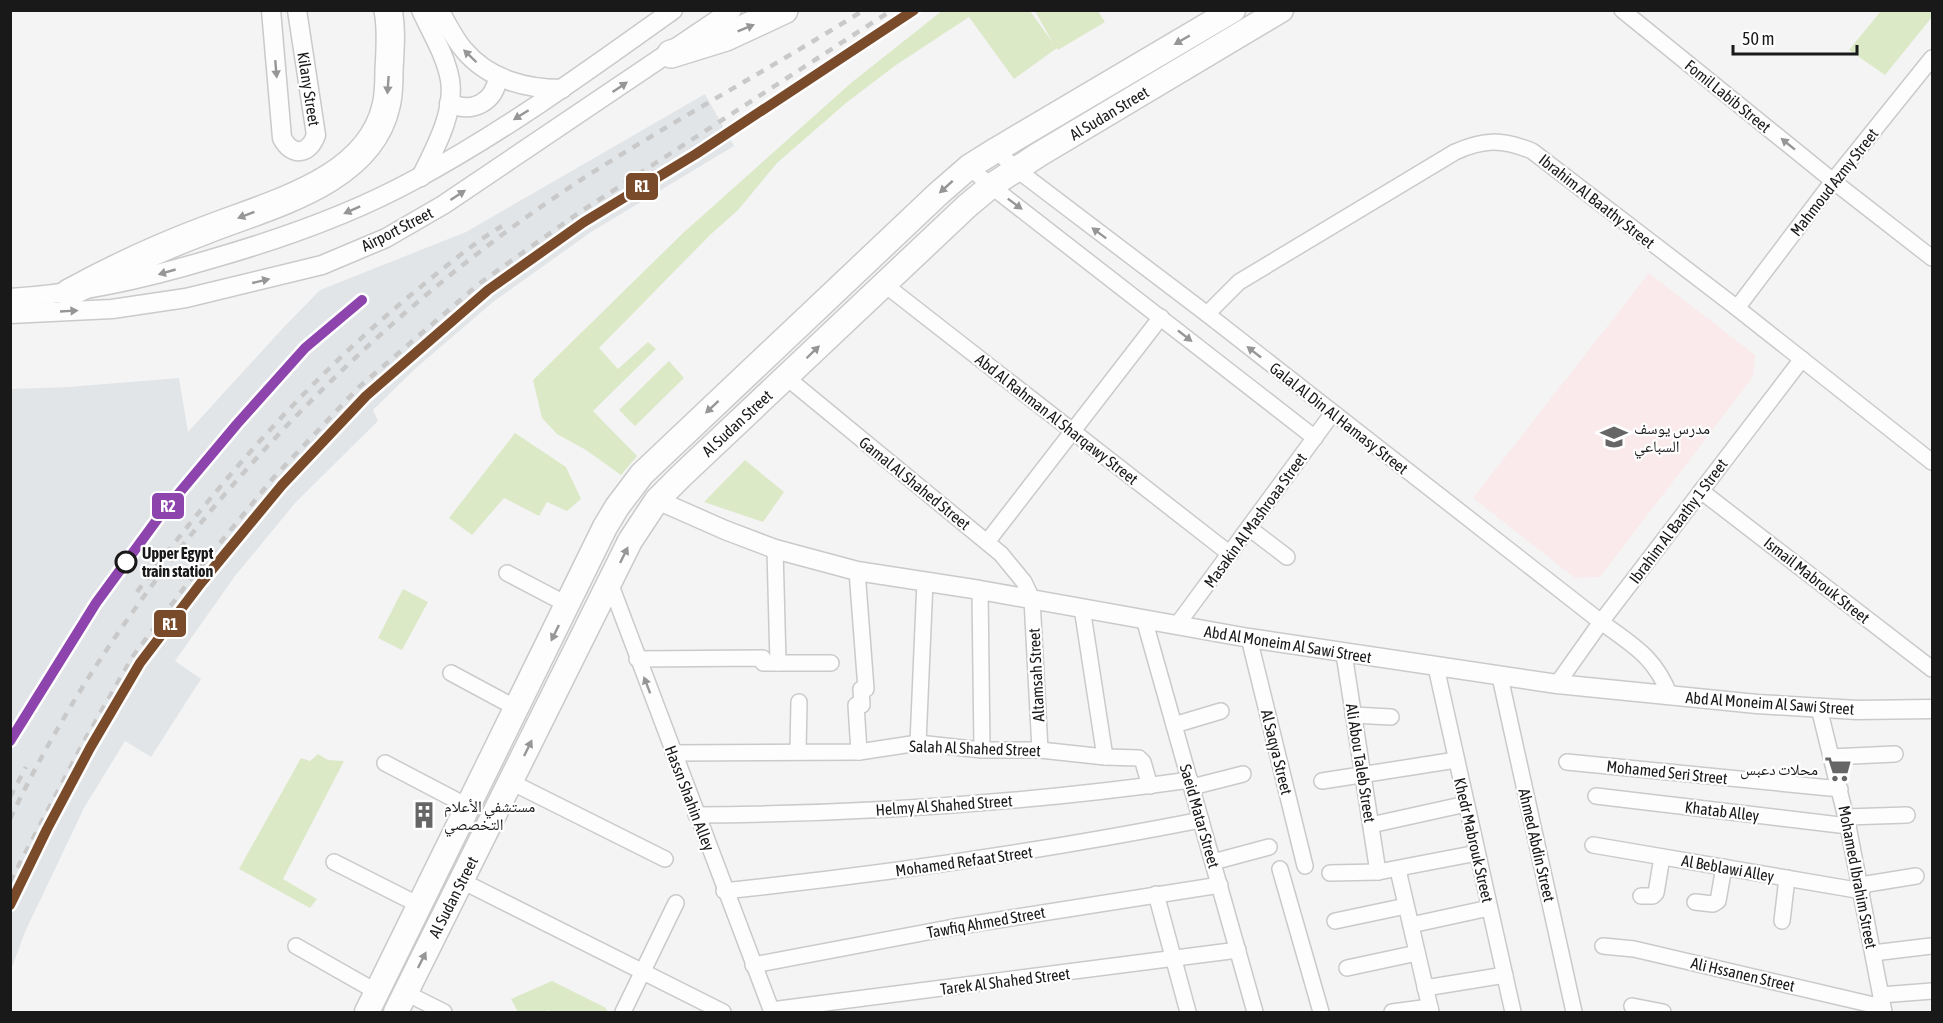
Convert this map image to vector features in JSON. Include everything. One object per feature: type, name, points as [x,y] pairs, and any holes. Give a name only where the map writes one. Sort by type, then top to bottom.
[{"type":"highway","points":[[69,293],[171,243],[300,194],[334,177],[347,166],[371,141],[386,106],[391,26],[388,10]]},
{"type":"highway","points":[[671,54],[726,37],[784,10]]},
{"type":"main road","name":"Al Sudan Street","points":[[372,1002],[518,709],[605,527],[631,488],[655,460],[969,167],[1233,10]]},
{"type":"main road","name":"Al Sudan Street","points":[[401,1003],[609,583],[638,527],[657,500],[884,284],[991,186],[1281,10]]},
{"type":"main road","points":[[742,379],[762,400]]},
{"type":"street","name":"Kilany Street","points":[[271,10],[282,138],[287,147],[295,152],[305,150],[313,144],[316,135],[297,10]]},
{"type":"street","points":[[421,10],[450,82],[445,125],[421,177]]},
{"type":"street","points":[[439,10],[464,50],[498,76],[528,87],[562,89]]},
{"type":"street","points":[[10,298],[69,293],[156,275],[276,240],[349,212],[421,177],[562,89],[673,10]]},
{"type":"street","name":"Airport Street","points":[[10,314],[112,309],[186,298],[322,265],[386,238],[443,205],[671,54],[732,10]]},
{"type":"street","name":"Fomil Labib Street","points":[[1622,10],[1932,258]]},
{"type":"street","name":"Mahmoud Azmy Street","points":[[1737,308],[1833,181],[1932,58]]},
{"type":"street","points":[[449,103],[465,108],[482,104],[494,92],[498,76]]},
{"type":"street","name":"Ibrahim Al Baathy Street","points":[[1206,314],[1230,289],[1249,276],[1455,152],[1473,144],[1493,141],[1513,143],[1532,151],[1737,308],[1932,462]]},
{"type":"street","name":"Galal Al Din Al Hamasy Street","points":[[996,150],[1016,169],[1645,654],[1664,680],[1670,696]]},
{"type":"street","name":"Galal Al Din Al Hamasy Street","points":[[969,167],[1315,438]]},
{"type":"street","points":[[1102,270],[1120,249]]},
{"type":"street","name":"Abd Al Rahman Al Sharqawy Street","points":[[884,284],[1230,554]]},
{"type":"street","points":[[987,542],[1161,317]]},
{"type":"street","name":"Ibrahim Al Baathy 1 Street","points":[[1557,684],[1601,622],[1802,359]]},
{"type":"street","name":"Gamal Al Shahed Street","points":[[786,377],[987,542],[1014,567],[1032,599]]},
{"type":"street","name":"Masakin Al Mashroaa Street","points":[[1177,625],[1332,414]]},
{"type":"street","name":"Ismail Mabrouk Street","points":[[1701,491],[1932,669]]},
{"type":"street","name":"Abd Al Moneim Al Sawi Street","points":[[657,500],[775,549],[857,571],[980,590],[1344,654],[1500,677],[1670,696],[1819,708],[1932,713]]},
{"type":"street","points":[[1249,528],[1287,557]]},
{"type":"street","points":[[775,549],[778,663]]},
{"type":"street","points":[[857,571],[866,689],[861,690],[862,705],[856,705],[859,752]]},
{"type":"street","points":[[507,573],[568,605]]},
{"type":"street","points":[[918,743],[925,581]]},
{"type":"street","name":"Hassn Shahin Alley","points":[[609,583],[771,1011]]},
{"type":"street","points":[[980,590],[982,750]]},
{"type":"street","name":"Altamsah Street","points":[[1032,599],[1040,750]]},
{"type":"street","points":[[1082,608],[1105,757]]},
{"type":"street","name":"Saeid Matar Street","points":[[1144,619],[1256,1012]]},
{"type":"street","name":"Al Saqya Street","points":[[1249,638],[1305,866]]},
{"type":"street","name":"Ali Abou Taleb Street","points":[[1344,654],[1378,872]]},
{"type":"street","points":[[637,659],[763,658],[763,663],[831,663]]},
{"type":"street","name":"Khedr Mabrouk Street","points":[[1436,667],[1513,1012]]},
{"type":"street","points":[[451,674],[518,709]]},
{"type":"street","name":"Ahmed Abdin Street","points":[[1500,677],[1574,1012]]},
{"type":"street","points":[[798,751],[799,702]]},
{"type":"street","name":"Mohamed Ibrahim Street","points":[[1819,708],[1840,789],[1882,1005]]},
{"type":"street","points":[[1174,725],[1221,711]]},
{"type":"street","points":[[1353,715],[1391,717]]},
{"type":"street","name":"Salah Al Shahed Street","points":[[671,747],[859,752],[918,743],[982,750],[1040,750],[1139,758],[1143,762],[1150,786]]},
{"type":"street","points":[[1832,757],[1895,754]]},
{"type":"street","points":[[1322,781],[1456,760]]},
{"type":"street","name":"Mohamed Seri Street","points":[[1567,762],[1840,789]]},
{"type":"street","points":[[385,763],[469,807]]},
{"type":"street","name":"Helmy Al Shahed Street","points":[[696,815],[923,808],[1191,784],[1243,774]]},
{"type":"street","points":[[511,782],[665,859]]},
{"type":"street","name":"Khatab Alley","points":[[1596,796],[1847,822],[1907,815]]},
{"type":"street","points":[[1371,825],[1466,804]]},
{"type":"street","name":"Mohamed Refaat Street","points":[[724,891],[820,881],[1001,856],[1202,820]]},
{"type":"street","name":"Al Beblawi Alley","points":[[1593,845],[1787,878],[1861,888],[1916,876]]},
{"type":"street","points":[[1214,862],[1269,847]]},
{"type":"street","points":[[1330,873],[1398,870],[1477,853]]},
{"type":"street","points":[[1641,896],[1653,897],[1656,893],[1662,857]]},
{"type":"street","points":[[334,862],[421,906]]},
{"type":"street","points":[[1695,902],[1717,903],[1724,867]]},
{"type":"street","points":[[1280,869],[1321,1012]]},
{"type":"street","points":[[1392,1012],[1430,1010],[1398,870]]},
{"type":"street","points":[[1782,921],[1787,878]]},
{"type":"street","points":[[462,881],[723,1012]]},
{"type":"street","name":"Tawfiq Ahmed Street","points":[[753,965],[943,929],[1220,885]]},
{"type":"street","points":[[1156,894],[1188,1012]]},
{"type":"street","points":[[623,1012],[676,903]]},
{"type":"street","points":[[1335,921],[1406,906]]},
{"type":"street","points":[[1411,925],[1489,908]]},
{"type":"street","points":[[296,946],[372,1002]]},
{"type":"street","name":"Ali Hssanen Street","points":[[1603,946],[1634,949],[1882,1005],[1932,991]]},
{"type":"street","points":[[1873,953],[1931,946]]},
{"type":"street","name":"Tarek Al Shahed Street","points":[[771,1011],[1238,950]]},
{"type":"street","points":[[1347,968],[1417,953]]},
{"type":"street","points":[[1425,988],[1504,975]]},
{"type":"street","points":[[401,1003],[444,1012]]},
{"type":"street","points":[[1632,1006],[1663,1012]]},
{"type":"shaded area","points":[[705,94],[734,146],[591,232],[493,302],[416,368],[373,410],[378,421],[296,502],[235,576],[175,661],[201,679],[151,757],[125,741],[84,808],[25,932],[11,970],[11,389],[179,378],[188,432],[320,290],[466,232]]},
{"type":"shaded area","name":"مدرس يوسف السباعي","points":[[1649,273],[1755,355],[1753,377],[1600,577],[1575,578],[1473,498]]},
{"type":"green space","points":[[943,10],[1030,11],[1053,43],[1035,11],[1098,11],[1105,22],[1058,50],[1057,48],[1014,79],[969,17],[896,65],[846,103],[777,163],[738,210],[710,235],[599,348],[618,369],[648,342],[656,349],[593,411],[637,456],[621,475],[586,450],[557,434],[542,418],[533,380],[682,234],[851,83]]},
{"type":"green space","points":[[1881,11],[1932,11],[1932,17],[1885,75],[1849,50]]},
{"type":"green space","points":[[669,361],[684,378],[635,426],[619,410]]},
{"type":"green space","points":[[515,433],[566,467],[581,499],[567,511],[547,502],[539,516],[504,498],[472,535],[449,518]]},
{"type":"green space","points":[[745,460],[784,492],[763,522],[704,502]]},
{"type":"green space","points":[[403,589],[428,602],[402,650],[378,638]]},
{"type":"green space","points":[[318,754],[328,760],[344,761],[283,879],[317,899],[310,908],[239,869],[301,758],[310,761]]},
{"type":"green space","points":[[552,981],[606,1008],[607,1012],[552,1012],[548,1010],[546,1012],[518,1012],[511,999]]},
{"type":"railway","points":[[10,819],[60,725],[118,632],[184,543],[257,458],[335,377],[417,303],[502,235],[590,174],[864,10]]},
{"type":"railway","points":[[10,882],[83,743],[133,656],[193,576],[274,477],[359,387],[480,283],[577,214],[892,10]]},
{"type":"railway","points":[[137,592],[201,510],[304,394],[340,358],[418,289],[469,248],[502,226]]},
{"type":"railway","points":[[10,741],[96,603],[159,517],[305,348],[362,300]]},
{"type":"railway","points":[[10,797],[26,767]]},
{"type":"transit line","name":"R1","points":[[10,905],[90,748],[140,663],[201,583],[282,485],[366,396],[488,290],[584,222],[696,154],[914,10]]},
{"type":"transit line","name":"R2","points":[[10,741],[96,603],[159,517],[305,348],[362,300]]},
{"type":"place","name":"مدرس يوسف السباعي","points":[[1614,437]]},
{"type":"place","name":"Upper Egypt train station","points":[[126,562]]},
{"type":"place","name":"محلات دعبس","points":[[1838,769]]},
{"type":"place","name":"مستشفي الأعلام التخصصي","points":[[424,815]]}]
